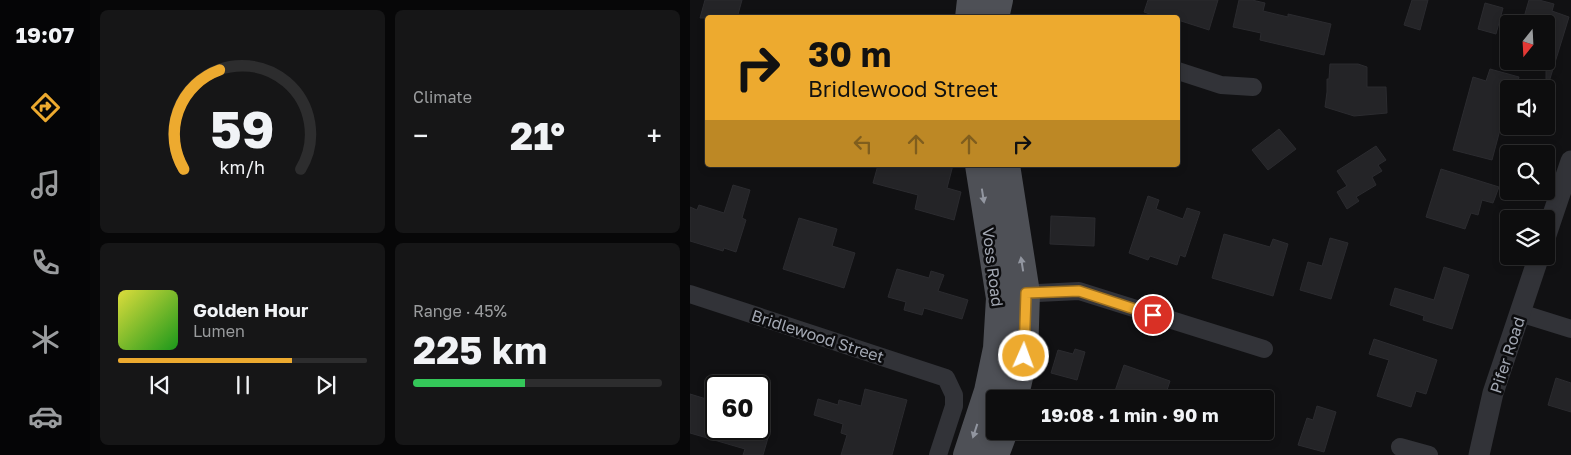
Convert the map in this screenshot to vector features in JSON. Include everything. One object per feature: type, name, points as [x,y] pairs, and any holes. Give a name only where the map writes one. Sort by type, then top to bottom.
[{"type":"main road","points":[[969,15],[971,0]]},
{"type":"main road","name":"Voss Road","points":[[968,455],[988,391],[996,357],[1000,298],[978,167]]},
{"type":"main road","name":"Voss Road","points":[[1006,167],[1026,293],[1024,356],[1016,390]]},
{"type":"main road","points":[[995,455],[1001,440]]},
{"type":"street","points":[[1180,72],[1221,85],[1253,87]]},
{"type":"street","points":[[1554,210],[1571,161]]},
{"type":"street","name":"Pifer Road","points":[[1479,455],[1493,393],[1536,265]]},
{"type":"street","points":[[1000,298],[1026,293],[1079,291],[1264,350]]},
{"type":"street","name":"Bridlewood Street","points":[[690,294],[946,378],[954,395],[954,406],[938,455]]},
{"type":"street","points":[[1520,313],[1571,329]]},
{"type":"street","points":[[1400,447],[1429,455]]},
{"type":"building","points":[[705,0],[742,0],[738,15],[705,15],[705,18],[700,18]]},
{"type":"building","points":[[1148,0],[1218,0],[1209,30],[1180,21],[1180,15],[1152,15],[1144,12]]},
{"type":"building","points":[[1239,0],[1265,3],[1263,11],[1288,17],[1288,14],[1331,24],[1324,55],[1260,40],[1261,33],[1233,27]]},
{"type":"building","points":[[1412,0],[1428,0],[1420,30],[1404,25]]},
{"type":"building","points":[[1529,0],[1539,0],[1554,4],[1552,11],[1569,17],[1555,62],[1555,15],[1525,15]]},
{"type":"building","points":[[1485,3],[1503,8],[1496,34],[1478,29]]},
{"type":"building","points":[[1330,64],[1358,64],[1367,67],[1367,87],[1386,87],[1387,113],[1354,116],[1325,107]]},
{"type":"building","points":[[1490,69],[1519,77],[1518,80],[1500,80],[1500,130],[1492,160],[1453,150],[1473,77],[1486,81]]},
{"type":"building","points":[[1546,70],[1553,70],[1550,80],[1546,80]]},
{"type":"building","points":[[1279,129],[1296,149],[1268,170],[1252,150]]},
{"type":"building","points":[[1376,146],[1386,160],[1378,165],[1382,171],[1372,177],[1376,185],[1356,197],[1359,201],[1347,209],[1337,192],[1347,186],[1337,171]]},
{"type":"building","points":[[877,167],[952,167],[947,188],[961,192],[954,220],[915,209],[918,195],[873,183]]},
{"type":"building","points":[[1441,169],[1499,187],[1493,203],[1482,200],[1478,215],[1471,213],[1465,229],[1426,217]]},
{"type":"building","points":[[733,185],[750,190],[742,218],[746,220],[736,252],[724,248],[723,251],[690,241],[690,207],[697,210],[699,205],[724,213]]},
{"type":"building","points":[[1148,196],[1159,200],[1156,209],[1183,219],[1187,208],[1200,212],[1185,257],[1180,255],[1177,265],[1150,256],[1148,260],[1129,253]]},
{"type":"building","points":[[1051,216],[1095,218],[1094,246],[1050,244]]},
{"type":"building","points":[[799,218],[837,229],[832,246],[855,253],[844,288],[783,269]]},
{"type":"building","points":[[1224,234],[1270,247],[1273,239],[1288,244],[1273,296],[1212,278]]},
{"type":"building","points":[[1330,238],[1348,243],[1331,299],[1300,290],[1308,262],[1322,266]]},
{"type":"building","points":[[1444,267],[1469,275],[1452,329],[1423,320],[1424,316],[1390,305],[1395,288],[1434,300]]},
{"type":"building","points":[[897,269],[929,278],[931,271],[944,275],[938,291],[968,300],[962,319],[924,308],[922,315],[904,310],[906,302],[888,297]]},
{"type":"building","points":[[1374,339],[1437,360],[1426,394],[1416,391],[1411,407],[1377,396],[1389,360],[1369,354]]},
{"type":"building","points":[[1075,349],[1085,352],[1077,380],[1051,373],[1058,350],[1073,354]]},
{"type":"building","points":[[1124,365],[1170,381],[1167,390],[1115,390]]},
{"type":"building","points":[[1556,378],[1571,383],[1571,412],[1548,405]]},
{"type":"building","points":[[865,389],[907,400],[892,455],[841,455],[847,435],[841,433],[843,424],[814,415],[818,399],[838,405],[839,400],[861,406]]},
{"type":"building","points":[[690,394],[705,399],[705,437],[690,433]]},
{"type":"building","points":[[1317,406],[1336,412],[1324,452],[1298,445],[1307,418],[1313,420]]},
{"type":"building","points":[[714,440],[767,440],[763,455],[743,455],[745,449]]},
{"type":"route","points":[[1024,356],[1026,293],[1079,291],[1153,315]]}]
